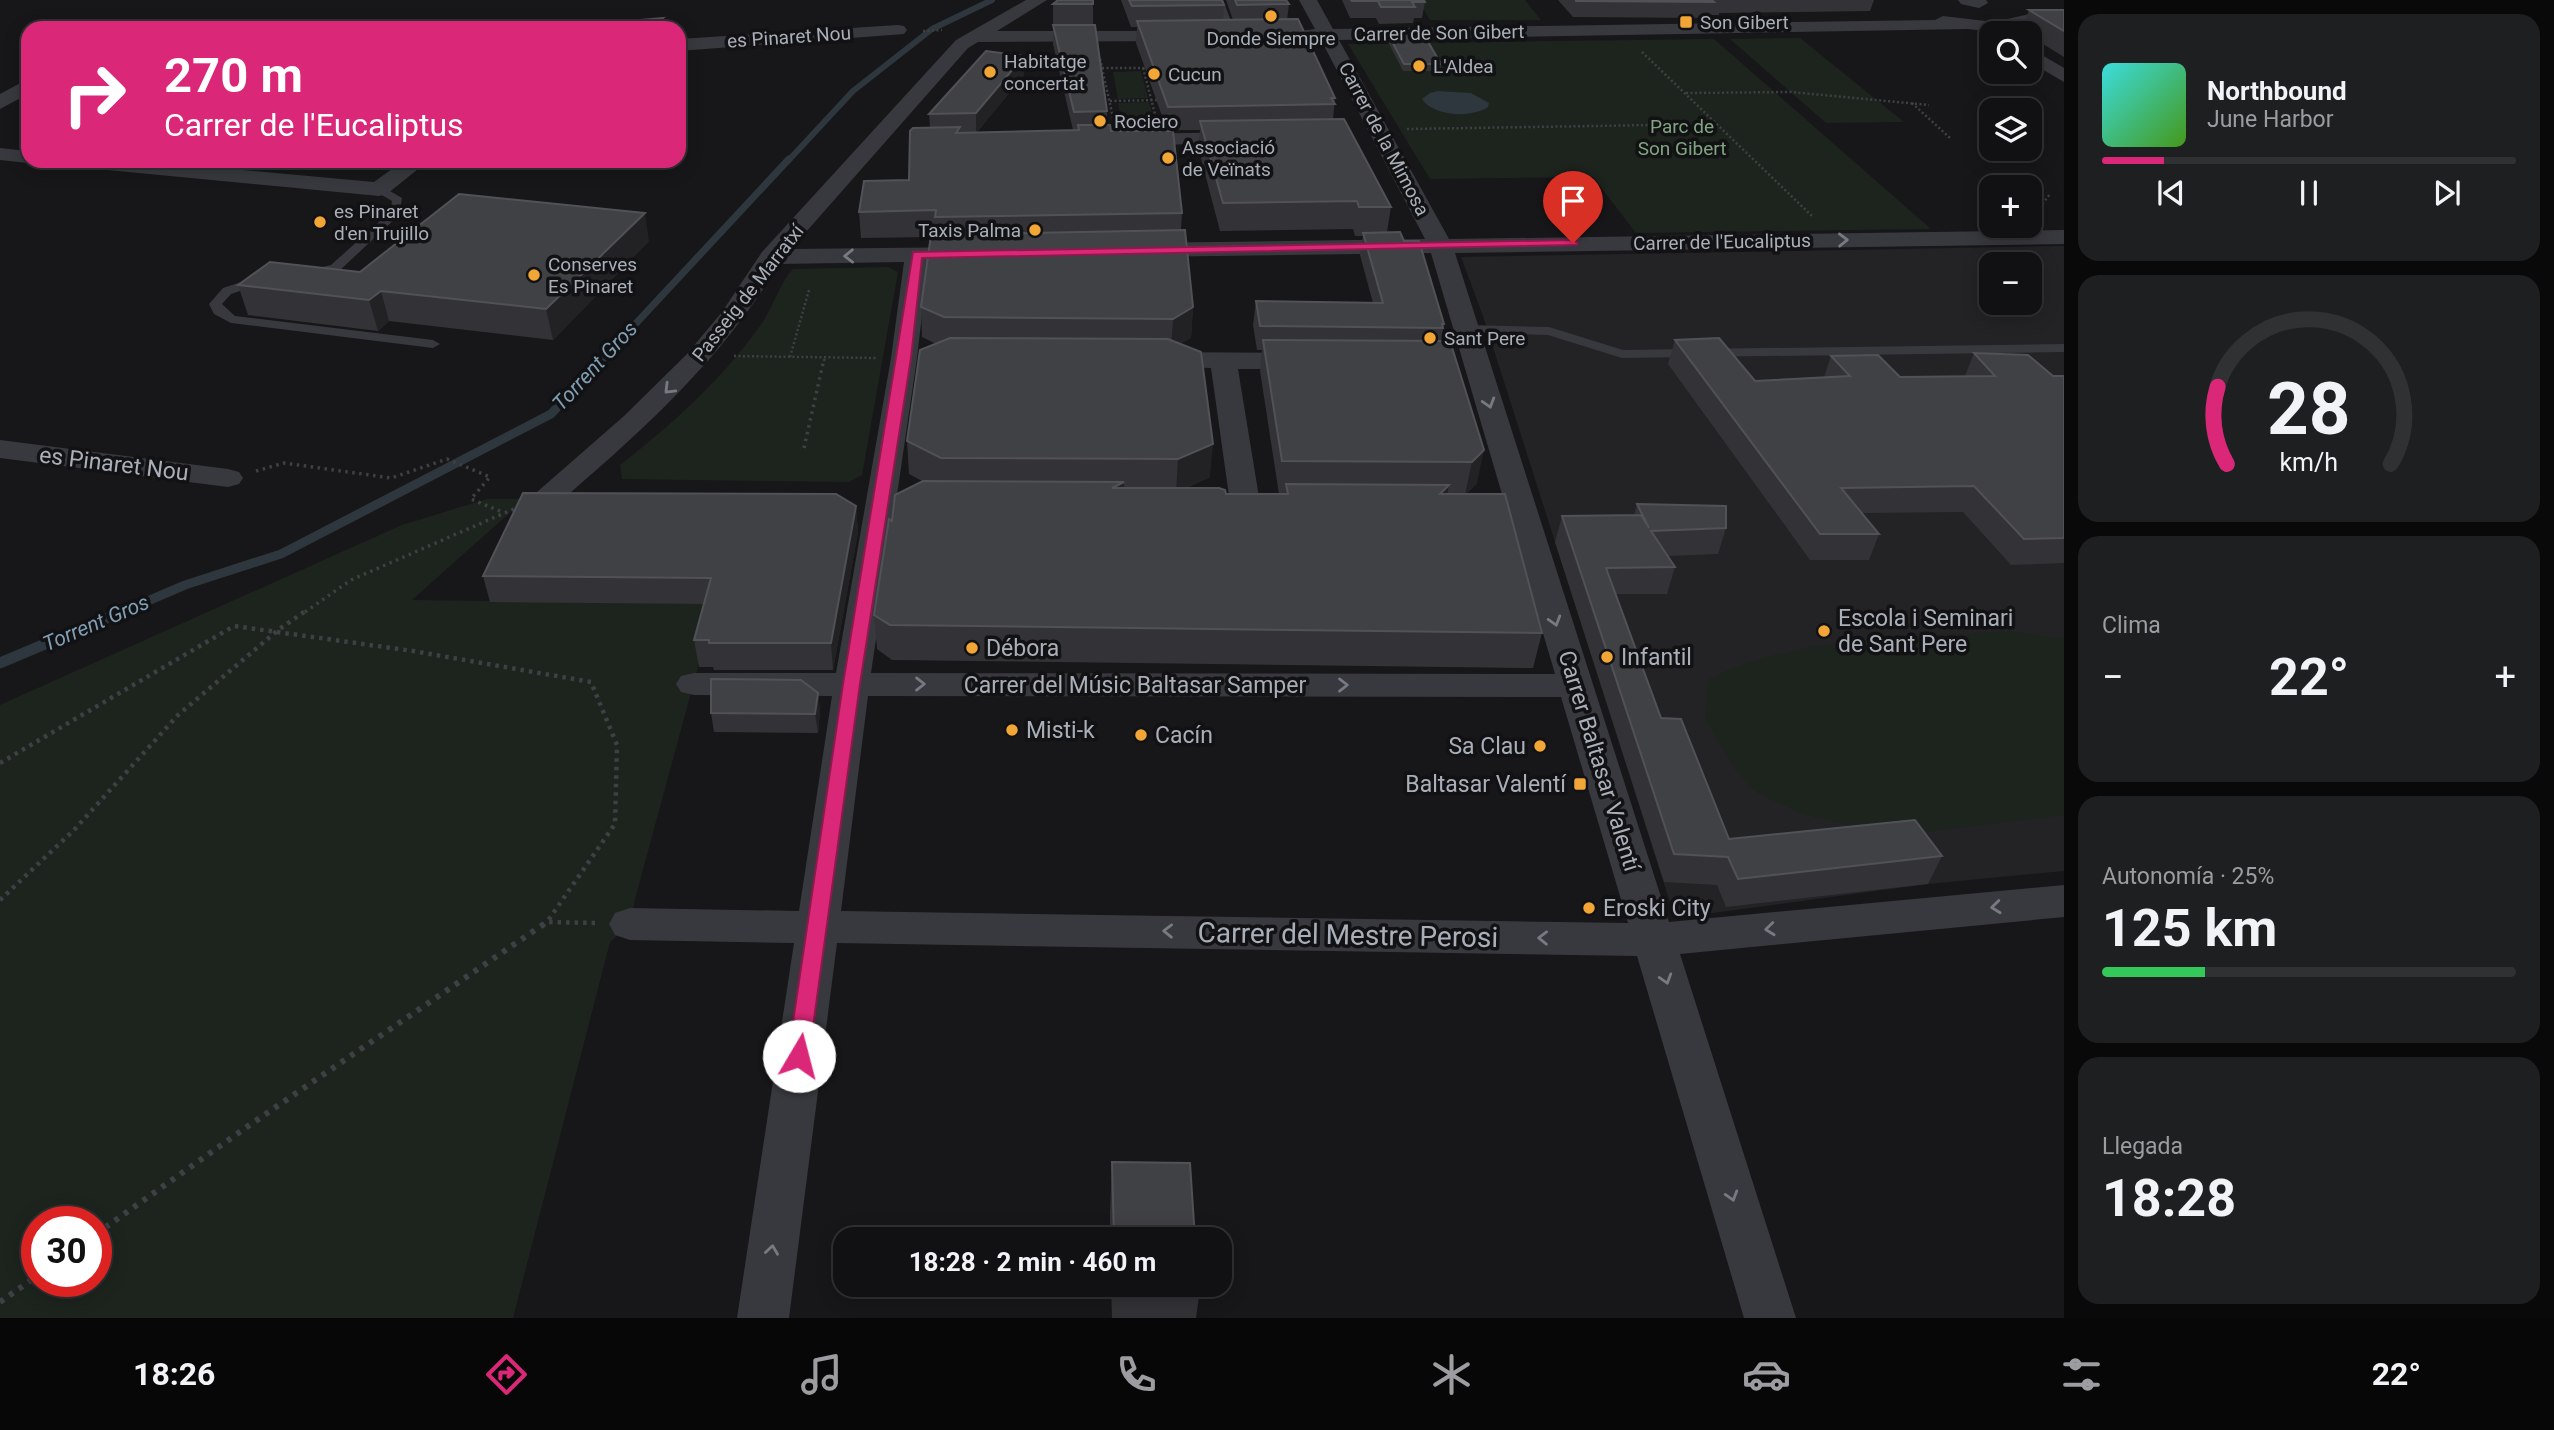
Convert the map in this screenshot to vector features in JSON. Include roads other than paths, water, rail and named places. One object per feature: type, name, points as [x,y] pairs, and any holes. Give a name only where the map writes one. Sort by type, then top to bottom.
[{"type":"street","name":"Passeig de Marratxí","points":[[586,499],[544,499],[629,428],[701,355],[749,293],[771,257],[962,44],[1038,0]]},
{"type":"street","name":"Carrer de la Mimosa","points":[[1308,0],[1440,244]]},
{"type":"street","points":[[1952,0],[1994,16],[2064,17]]},
{"type":"street","name":"Carrer de Son Gibert","points":[[1900,24],[1923,10],[1939,20],[1968,26]]},
{"type":"street","points":[[1968,26],[1994,16]]},
{"type":"street","name":"Carrer de Son Gibert","points":[[1287,35],[1900,24],[1968,26]]},
{"type":"street","name":"es Pinaret Nou","points":[[686,45],[898,30]]},
{"type":"street","points":[[977,37],[1227,35]]},
{"type":"street","points":[[2042,62],[2064,76]]},
{"type":"street","points":[[0,103],[21,90]]},
{"type":"street","points":[[1355,136],[1381,132]]},
{"type":"street","points":[[1111,140],[1274,138]]},
{"type":"street","points":[[874,144],[902,144]]},
{"type":"street","points":[[0,154],[21,156]]},
{"type":"street","points":[[152,168],[379,189],[408,168]]},
{"type":"street","name":"Carrer de l'Eucaliptus","points":[[1119,251],[1440,244],[2064,237]]},
{"type":"street","name":"Carrer Baltasar Valentí","points":[[1440,244],[1464,351],[1507,507],[1576,686],[1770,1318]]},
{"type":"street","points":[[771,257],[997,253]]},
{"type":"street","points":[[762,1318],[879,501],[918,358],[917,255]]},
{"type":"street","points":[[1126,360],[1329,361]]},
{"type":"street","points":[[1223,360],[1245,503]]},
{"type":"street","name":"es Pinaret Nou","points":[[0,449],[228,478]]},
{"type":"street","name":"Carrer del Músic Baltasar Samper","points":[[694,684],[1576,686]]},
{"type":"street","name":"Carrer del Mestre Perosi","points":[[631,924],[1654,940],[2064,901]]},
{"type":"lane","points":[[1219,0],[1227,35]]},
{"type":"lane","points":[[296,276],[335,268],[395,213],[398,200],[379,189]]},
{"type":"lane","points":[[270,279],[227,291],[215,303],[219,311],[232,319],[433,344]]},
{"type":"lane","points":[[1464,351],[1549,331],[1622,354],[2064,348]]},
{"type":"waterway","name":"Torrent Gros","points":[[788,161],[853,91],[932,29],[992,0]]},
{"type":"waterway","name":"Torrent Gros","points":[[601,361],[789,159]]},
{"type":"waterway","name":"Torrent Gros","points":[[122,612],[185,585],[281,554],[551,414],[602,359]]},
{"type":"waterway","name":"Torrent Gros","points":[[0,663],[126,610]]},
{"type":"place","name":"Donde Siempre","points":[[1271,16]]},
{"type":"place","name":"Son Gibert","points":[[1686,22]]},
{"type":"place","name":"L'Aldea","points":[[1419,66]]},
{"type":"place","name":"Habitatge concertat","points":[[990,72]]},
{"type":"place","name":"Cucun","points":[[1154,74]]},
{"type":"place","name":"Rociero","points":[[1100,121]]},
{"type":"place","name":"Associació de Veïnats","points":[[1168,158]]},
{"type":"place","name":"es Pinaret d'en Trujillo","points":[[320,222]]},
{"type":"place","name":"Taxis Palma","points":[[1035,230]]},
{"type":"place","name":"Conserves Es Pinaret","points":[[534,275]]},
{"type":"place","name":"Sant Pere","points":[[1430,338]]},
{"type":"place","name":"Escola i Seminari de Sant Pere","points":[[1824,631]]},
{"type":"place","name":"Débora","points":[[972,648]]},
{"type":"place","name":"Infantil","points":[[1607,657]]},
{"type":"place","name":"Misti-k","points":[[1012,730]]},
{"type":"place","name":"Cacín","points":[[1141,735]]},
{"type":"place","name":"Sa Clau","points":[[1540,746]]},
{"type":"place","name":"Baltasar Valentí","points":[[1580,784]]},
{"type":"place","name":"Eroski City","points":[[1589,908]]},
{"type":"park label","name":"Parc de Son Gibert","points":[[1682,137]]}]
